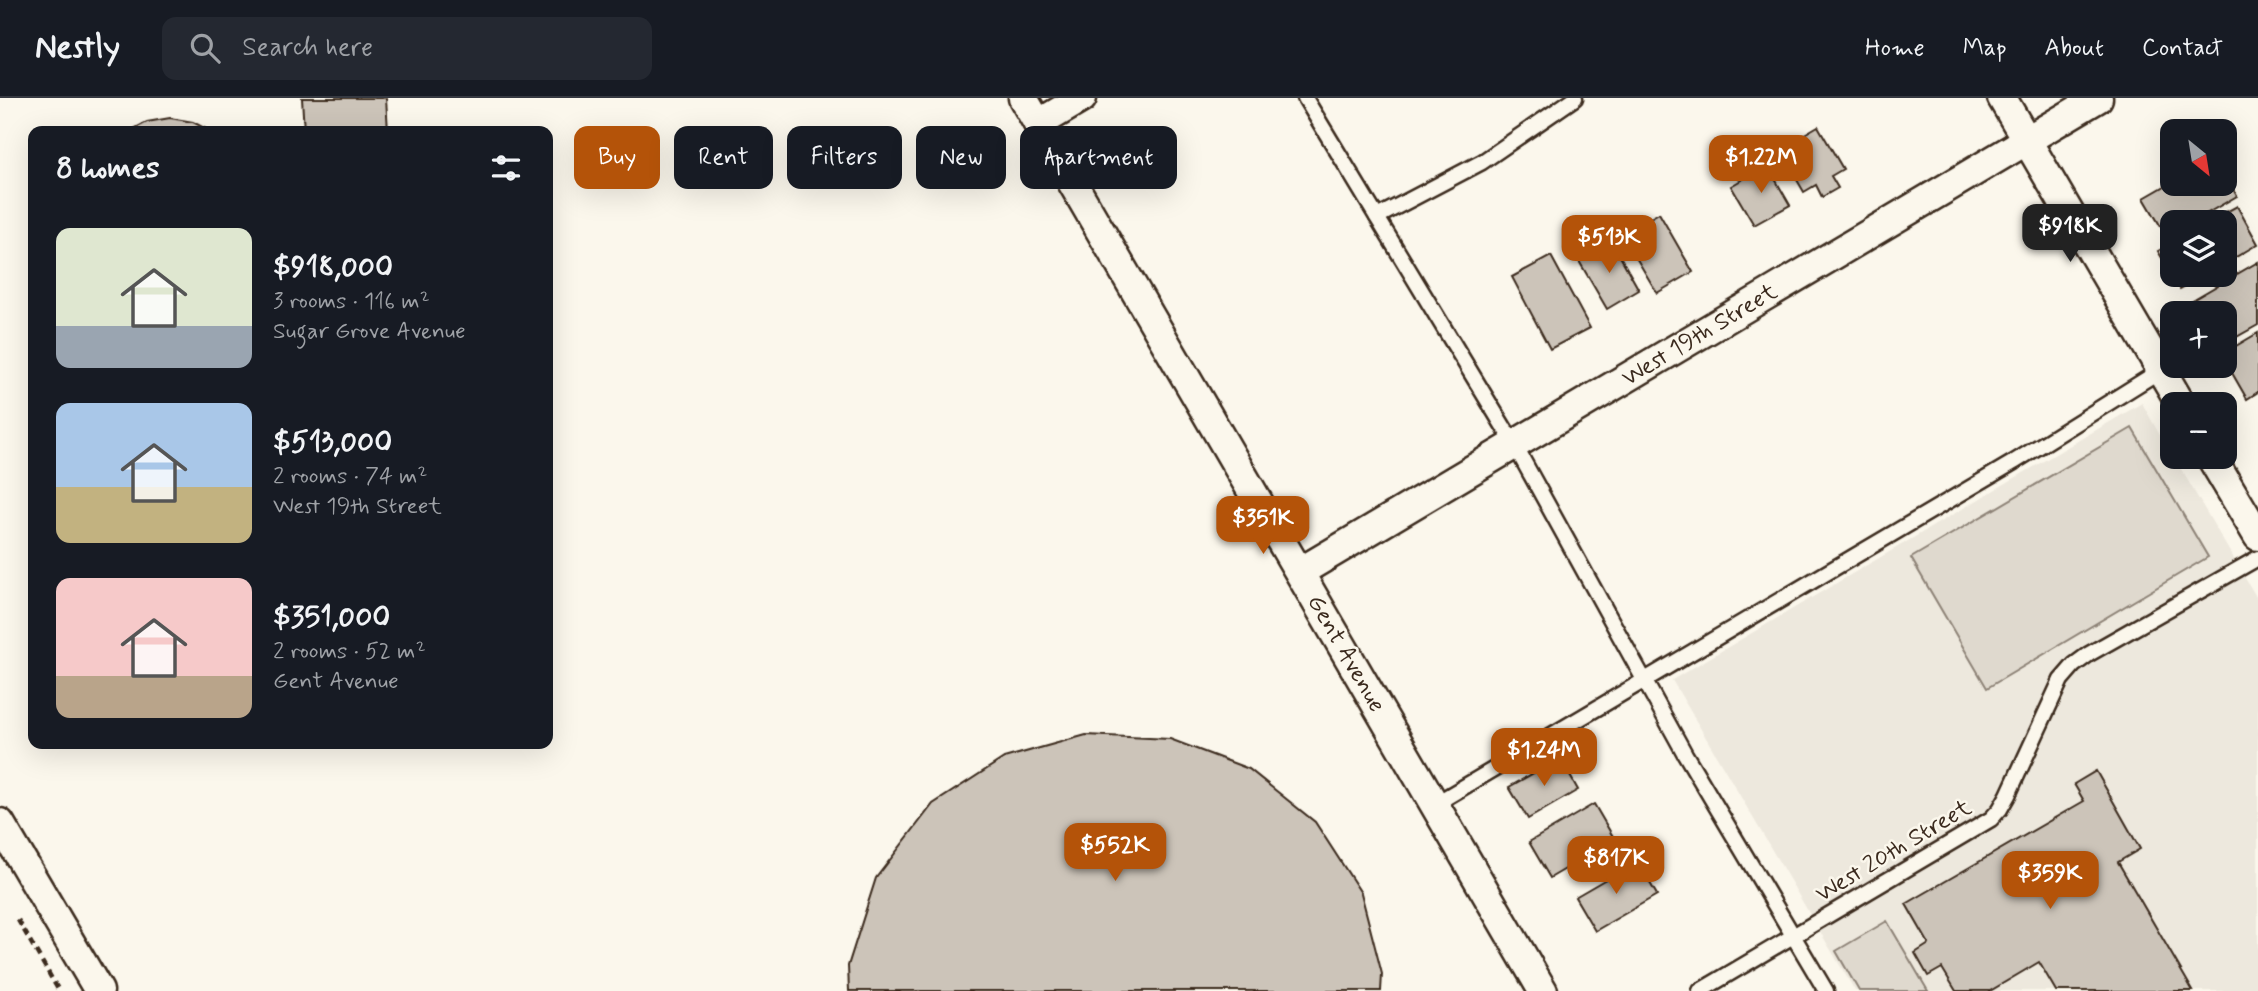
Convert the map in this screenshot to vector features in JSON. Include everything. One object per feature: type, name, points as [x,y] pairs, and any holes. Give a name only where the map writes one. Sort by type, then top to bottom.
[{"type":"street","name":"Gent Avenue","points":[[1023,98],[1543,991]]},
{"type":"street","points":[[1038,124],[1082,98]]},
{"type":"street","points":[[2001,98],[2160,368]]},
{"type":"street","name":"West 19th Street","points":[[1300,572],[2098,98]]},
{"type":"street","points":[[2218,469],[2258,536]]},
{"type":"street","points":[[0,823],[99,991]]},
{"type":"lane","points":[[1305,98],[1514,444],[1685,754],[1826,991]]},
{"type":"lane","points":[[1377,217],[1482,162],[1575,98]]},
{"type":"lane","points":[[1435,804],[1645,682],[2160,371]]},
{"type":"lane","name":"West 20th Street","points":[[1700,991],[1991,819],[2008,795],[2061,680],[2074,665],[2258,558]]},
{"type":"path","points":[[13,912],[59,991]]},
{"type":"shaded area","points":[[2142,403],[2160,435],[2160,469],[2181,469],[2258,600],[2258,991],[1855,991],[1672,680]]},
{"type":"shaded area","points":[[2132,428],[2208,557],[1987,688],[1911,558]]},
{"type":"shaded area","points":[[1887,921],[1928,991],[1859,991],[1836,951]]},
{"type":"building","points":[[302,98],[386,98],[388,126],[304,126]]},
{"type":"building","points":[[170,118],[201,126],[139,126]]},
{"type":"building","points":[[1818,126],[1843,169],[1831,176],[1838,188],[1822,197],[1816,185],[1804,192],[1779,149]]},
{"type":"building","points":[[1767,165],[1790,205],[1754,225],[1731,186]]},
{"type":"building","points":[[2160,189],[2160,196],[2237,196],[2213,210],[2160,210],[2160,225],[2144,198]]},
{"type":"building","points":[[2237,206],[2258,244],[2237,256],[2237,210],[2230,210]]},
{"type":"building","points":[[1659,213],[1693,272],[1657,293],[1622,234]]},
{"type":"building","points":[[1612,242],[1639,290],[1607,309],[1579,261]]},
{"type":"building","points":[[1551,256],[1590,328],[1550,349],[1512,277]]},
{"type":"building","points":[[2258,262],[2258,325],[2237,337],[2237,301],[2191,301],[2215,287],[2237,287],[2237,274]]},
{"type":"building","points":[[2258,333],[2258,392],[2247,399],[2235,378],[2237,345]]},
{"type":"building","points":[[1086,735],[1170,739],[1249,769],[1315,822],[1361,893],[1382,974],[1381,991],[849,991],[848,966],[876,878],[933,804],[1004,758]]},
{"type":"building","points":[[1560,758],[1578,790],[1528,819],[1509,787]]},
{"type":"building","points":[[2096,771],[2140,849],[2118,862],[2193,991],[2056,991],[2039,962],[1990,991],[1956,991],[1942,968],[1928,976],[1915,953],[1929,944],[1906,904],[2084,801],[2074,784]]},
{"type":"building","points":[[1594,804],[1615,840],[1550,878],[1529,842]]},
{"type":"building","points":[[1637,861],[1657,895],[1595,931],[1575,897]]}]
